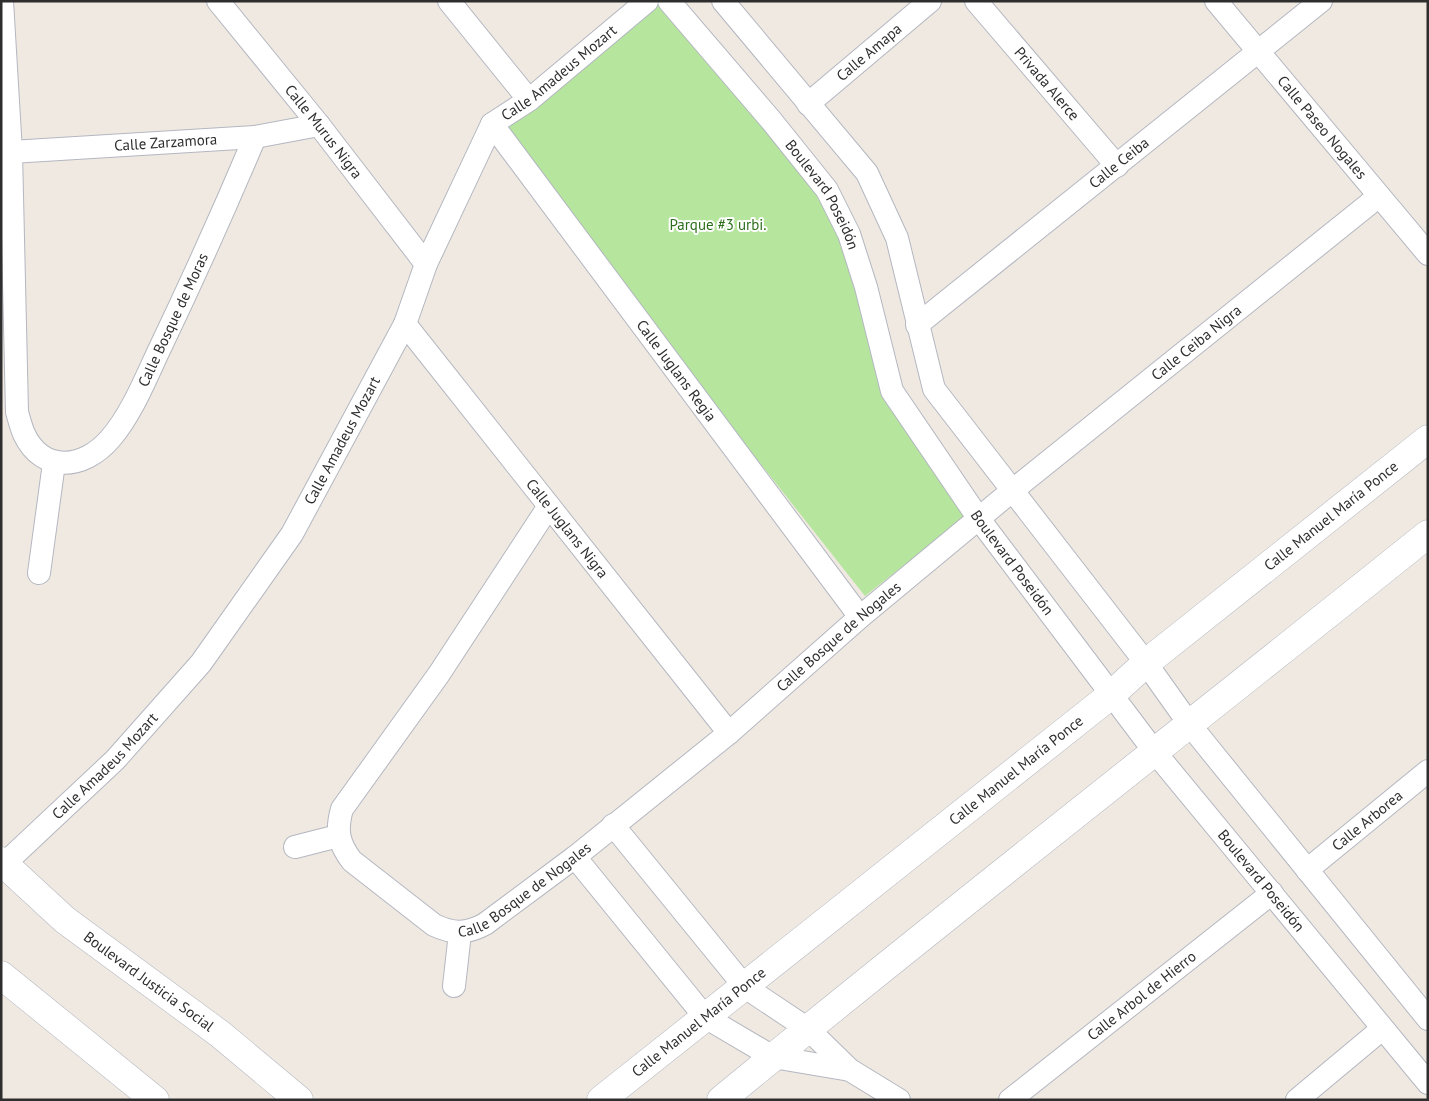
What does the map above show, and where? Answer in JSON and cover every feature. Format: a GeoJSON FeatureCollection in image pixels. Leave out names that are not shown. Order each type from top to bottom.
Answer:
{"type":"FeatureCollection","features":[{"type":"Feature","properties":{"kind":"street"},"geometry":{"type":"LineString","coordinates":[[2,1],[3,64],[11,152],[17,412],[24,435],[38,452],[54,463],[39,573]]}},
{"type":"Feature","properties":{"kind":"street","name":"Calle Murus Nigra"},"geometry":{"type":"LineString","coordinates":[[218,1],[319,125],[426,264]]}},
{"type":"Feature","properties":{"kind":"street"},"geometry":{"type":"LineString","coordinates":[[449,1],[529,100]]}},
{"type":"Feature","properties":{"kind":"street","name":"Calle Amadeus Mozart"},"geometry":{"type":"LineString","coordinates":[[2,864],[115,760],[201,663],[292,534],[406,324],[426,264],[492,124],[529,100],[647,1]]}},
{"type":"Feature","properties":{"kind":"street","name":"Boulevard Poseidón"},"geometry":{"type":"LineString","coordinates":[[669,1],[770,119],[826,190],[849,234],[866,287],[892,391],[980,519],[1154,751],[1428,1083]]}},
{"type":"Feature","properties":{"kind":"street"},"geometry":{"type":"LineString","coordinates":[[723,1],[867,172],[897,238],[934,390],[1146,663],[1190,725],[1425,1010]]}},
{"type":"Feature","properties":{"kind":"street","name":"Calle Amapa"},"geometry":{"type":"LineString","coordinates":[[808,104],[930,1]]}},
{"type":"Feature","properties":{"kind":"street","name":"Privada Alerce"},"geometry":{"type":"LineString","coordinates":[[976,1],[1118,166]]}},
{"type":"Feature","properties":{"kind":"street","name":"Calle Paseo Nogales"},"geometry":{"type":"LineString","coordinates":[[1216,1],[1428,254]]}},
{"type":"Feature","properties":{"kind":"street","name":"Calle Ceiba"},"geometry":{"type":"LineString","coordinates":[[917,324],[1118,166],[1321,1]]}},
{"type":"Feature","properties":{"kind":"street","name":"Calle Juglans Regia"},"geometry":{"type":"LineString","coordinates":[[492,124],[860,617]]}},
{"type":"Feature","properties":{"kind":"street","name":"Calle Zarzamora"},"geometry":{"type":"LineString","coordinates":[[11,152],[255,137],[319,125]]}},
{"type":"Feature","properties":{"kind":"street","name":"Calle Bosque de Moras"},"geometry":{"type":"LineString","coordinates":[[54,463],[77,463],[94,453],[110,439],[136,398],[208,249],[255,137]]}},
{"type":"Feature","properties":{"kind":"street","name":"Calle Ceiba Nigra"},"geometry":{"type":"LineString","coordinates":[[1013,490],[1379,196]]}},
{"type":"Feature","properties":{"kind":"street","name":"Calle Juglans Nigra"},"geometry":{"type":"LineString","coordinates":[[406,324],[729,733]]}},
{"type":"Feature","properties":{"kind":"street","name":"Calle Manuel María Ponce"},"geometry":{"type":"LineString","coordinates":[[601,1100],[1111,695],[1146,663],[1428,439]]}},
{"type":"Feature","properties":{"kind":"street","name":"Calle Bosque de Nogales"},"geometry":{"type":"LineString","coordinates":[[338,836],[344,850],[352,860],[434,925],[448,932],[472,931],[485,924],[575,857],[729,733],[860,617],[1013,490]]}},
{"type":"Feature","properties":{"kind":"street"},"geometry":{"type":"LineString","coordinates":[[295,847],[338,836],[338,824],[342,809],[439,674],[549,506]]}},
{"type":"Feature","properties":{"kind":"street"},"geometry":{"type":"LineString","coordinates":[[721,1100],[878,971],[1428,534]]}},
{"type":"Feature","properties":{"kind":"street","name":"Calle Arborea"},"geometry":{"type":"LineString","coordinates":[[1308,870],[1428,771]]}},
{"type":"Feature","properties":{"kind":"street"},"geometry":{"type":"LineString","coordinates":[[613,825],[745,987],[808,1029],[850,1070],[899,1100]]}},
{"type":"Feature","properties":{"kind":"street"},"geometry":{"type":"LineString","coordinates":[[575,857],[705,1017],[773,1057],[850,1070]]}},
{"type":"Feature","properties":{"kind":"street","name":"Boulevard Justicia Social"},"geometry":{"type":"LineString","coordinates":[[2,864],[65,920],[220,1034],[299,1100]]}},
{"type":"Feature","properties":{"kind":"street","name":"Calle Arbol de Hierro"},"geometry":{"type":"LineString","coordinates":[[1010,1100],[1272,893]]}},
{"type":"Feature","properties":{"kind":"street"},"geometry":{"type":"LineString","coordinates":[[454,986],[460,933]]}},
{"type":"Feature","properties":{"kind":"street"},"geometry":{"type":"LineString","coordinates":[[1,975],[155,1100]]}},
{"type":"Feature","properties":{"kind":"street"},"geometry":{"type":"LineString","coordinates":[[1296,1100],[1382,1029]]}},
{"type":"Feature","properties":{"kind":"green space","name":"Parque #3 urbi."},"geometry":{"type":"Polygon","coordinates":[[[657,1],[683,1],[824,174],[892,375],[965,517],[865,596],[492,124],[657,1]]]}}]}
